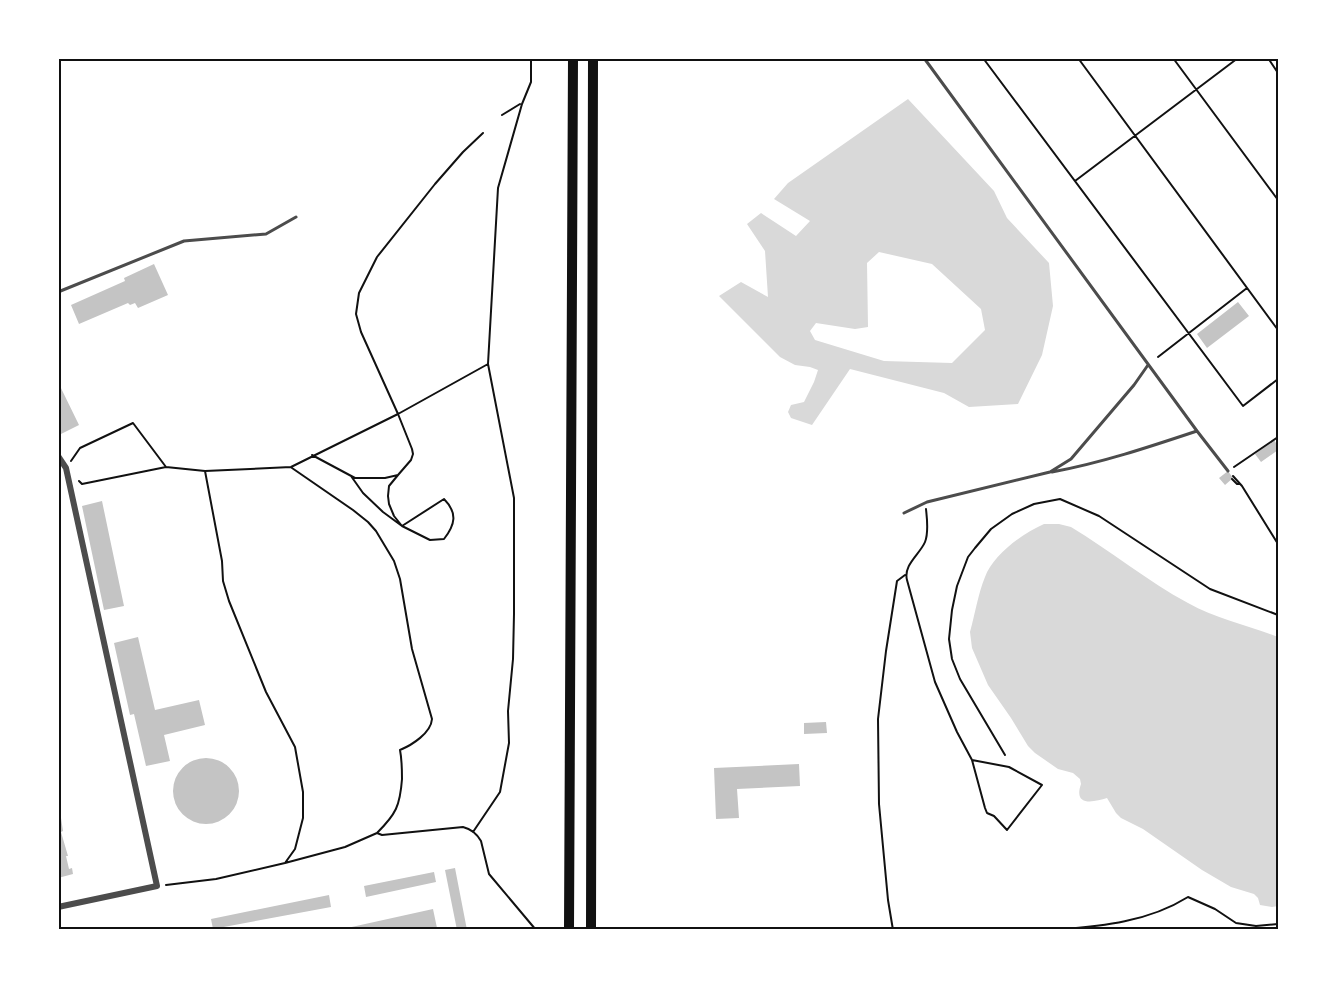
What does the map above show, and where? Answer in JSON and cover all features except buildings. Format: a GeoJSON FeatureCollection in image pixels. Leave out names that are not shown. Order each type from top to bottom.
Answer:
{"type":"FeatureCollection","features":[{"type":"Feature","properties":{"kind":"highway"},"geometry":{"type":"LineString","coordinates":[[569,930],[573,58]]}},
{"type":"Feature","properties":{"kind":"highway"},"geometry":{"type":"LineString","coordinates":[[591,930],[593,58]]}},
{"type":"Feature","properties":{"kind":"street"},"geometry":{"type":"LineString","coordinates":[[58,456],[66,468],[157,886],[58,907]]}},
{"type":"Feature","properties":{"kind":"lane"},"geometry":{"type":"LineString","coordinates":[[924,58],[1228,471]]}},
{"type":"Feature","properties":{"kind":"lane"},"geometry":{"type":"LineString","coordinates":[[58,292],[184,241],[266,234],[296,217]]}},
{"type":"Feature","properties":{"kind":"lane"},"geometry":{"type":"LineString","coordinates":[[1050,472],[1071,459],[1134,385],[1148,365]]}},
{"type":"Feature","properties":{"kind":"lane"},"geometry":{"type":"LineString","coordinates":[[904,513],[925,503],[1078,467],[1197,430]]}},
{"type":"Feature","properties":{"kind":"lane"},"geometry":{"type":"LineString","coordinates":[[58,470],[66,468]]}},
{"type":"Feature","properties":{"kind":"path"},"geometry":{"type":"LineString","coordinates":[[473,832],[500,792],[509,743],[508,711],[513,659],[514,498],[488,364],[498,188],[522,104],[531,82],[531,58]]}},
{"type":"Feature","properties":{"kind":"path"},"geometry":{"type":"LineString","coordinates":[[983,58],[1243,405],[1278,379]]}},
{"type":"Feature","properties":{"kind":"path"},"geometry":{"type":"LineString","coordinates":[[1078,58],[1278,330]]}},
{"type":"Feature","properties":{"kind":"path"},"geometry":{"type":"LineString","coordinates":[[1173,58],[1278,200]]}},
{"type":"Feature","properties":{"kind":"path"},"geometry":{"type":"LineString","coordinates":[[1074,181],[1238,58]]}},
{"type":"Feature","properties":{"kind":"path"},"geometry":{"type":"LineString","coordinates":[[1268,58],[1278,73]]}},
{"type":"Feature","properties":{"kind":"path"},"geometry":{"type":"LineString","coordinates":[[502,115],[522,104]]}},
{"type":"Feature","properties":{"kind":"path"},"geometry":{"type":"LineString","coordinates":[[402,526],[394,516],[389,504],[389,486],[411,460],[413,454],[357,321],[359,293],[364,280],[384,248],[435,184],[483,133]]}},
{"type":"Feature","properties":{"kind":"path"},"geometry":{"type":"LineString","coordinates":[[1158,357],[1247,288]]}},
{"type":"Feature","properties":{"kind":"path"},"geometry":{"type":"LineString","coordinates":[[166,467],[133,423],[80,448],[66,468],[82,484],[166,467],[204,471],[291,467],[398,414],[488,364]]}},
{"type":"Feature","properties":{"kind":"path"},"geometry":{"type":"LineString","coordinates":[[1278,436],[1228,471],[1240,484],[1278,543]]}},
{"type":"Feature","properties":{"kind":"path"},"geometry":{"type":"LineString","coordinates":[[312,455],[355,478],[385,478],[398,475]]}},
{"type":"Feature","properties":{"kind":"path"},"geometry":{"type":"LineString","coordinates":[[157,886],[216,879],[285,863],[345,847],[377,833],[395,813],[399,802],[402,760],[400,750],[420,737],[432,724],[412,649],[400,579],[394,561],[368,522],[291,467]]}},
{"type":"Feature","properties":{"kind":"path"},"geometry":{"type":"LineString","coordinates":[[204,471],[222,561],[223,581],[229,601],[266,692],[296,747],[303,792],[303,818],[295,849],[285,863]]}},
{"type":"Feature","properties":{"kind":"path"},"geometry":{"type":"LineString","coordinates":[[350,475],[363,493],[383,512],[402,526],[430,540],[444,539],[452,529],[453,514],[444,499],[402,526]]}},
{"type":"Feature","properties":{"kind":"path"},"geometry":{"type":"LineString","coordinates":[[1232,479],[1236,484],[1240,484]]}},
{"type":"Feature","properties":{"kind":"path"},"geometry":{"type":"LineString","coordinates":[[1005,755],[960,680],[952,659],[949,625],[955,594],[968,557],[991,529],[1012,514],[1034,504],[1060,499],[1099,516],[1210,589],[1278,615]]}},
{"type":"Feature","properties":{"kind":"path"},"geometry":{"type":"LineString","coordinates":[[893,930],[879,804],[878,719],[897,581],[906,574],[925,544],[927,535],[925,503]]}},
{"type":"Feature","properties":{"kind":"path"},"geometry":{"type":"LineString","coordinates":[[906,574],[935,682],[972,760],[987,813],[994,816],[1006,830],[1042,785],[1009,767],[972,760]]}},
{"type":"Feature","properties":{"kind":"path"},"geometry":{"type":"LineString","coordinates":[[377,833],[382,835],[463,827],[473,832],[481,841],[491,877],[536,930]]}},
{"type":"Feature","properties":{"kind":"path"},"geometry":{"type":"LineString","coordinates":[[1057,930],[1116,924],[1138,919],[1175,905],[1188,897],[1215,909],[1236,922],[1256,926],[1278,924]]}},
{"type":"Feature","properties":{"kind":"shaded area"},"geometry":{"type":"Polygon","coordinates":[[[908,99],[994,191],[1007,218],[1049,263],[1053,306],[1042,355],[1018,404],[969,407],[944,393],[850,369],[812,425],[791,418],[788,412],[791,405],[804,402],[818,370],[795,365],[780,357],[719,296],[741,282],[768,297],[765,251],[747,224],[761,213],[796,236],[810,221],[774,199],[788,183],[908,99]],[[879,252],[867,263],[868,327],[855,329],[816,323],[810,331],[815,340],[884,361],[952,363],[985,330],[981,309],[932,264],[879,252]]]}},
{"type":"Feature","properties":{"kind":"shaded area"},"geometry":{"type":"Polygon","coordinates":[[[1044,524],[1071,527],[1158,585],[1199,609],[1278,637],[1278,906],[1260,905],[1254,894],[1231,887],[1202,870],[1143,829],[1121,818],[1107,798],[1096,801],[1082,800],[1079,791],[1080,779],[1073,773],[1058,769],[1028,746],[988,685],[972,648],[970,632],[978,597],[989,569],[1002,553],[1018,539],[1044,524]]]}}]}
